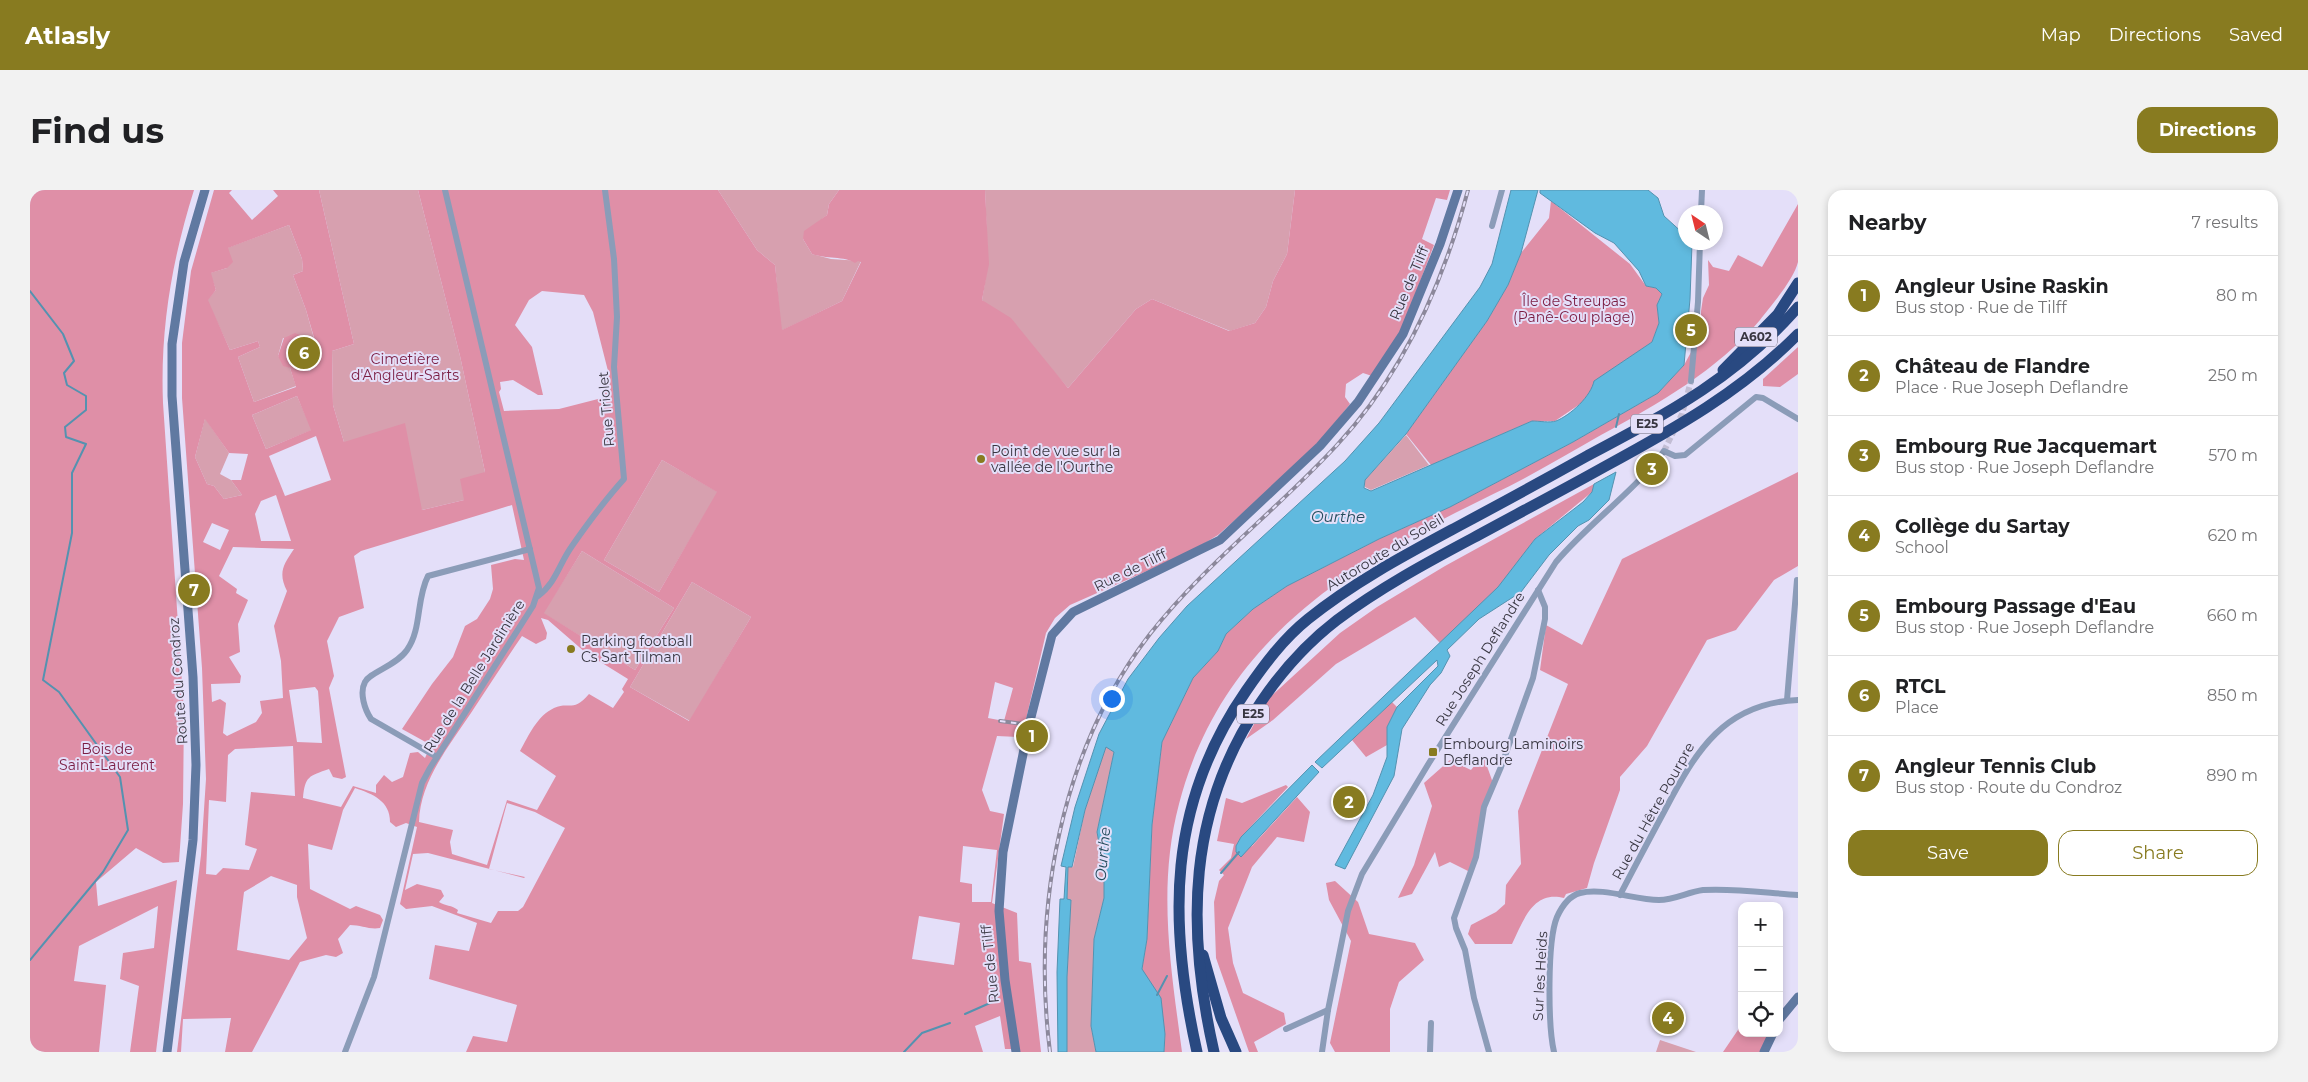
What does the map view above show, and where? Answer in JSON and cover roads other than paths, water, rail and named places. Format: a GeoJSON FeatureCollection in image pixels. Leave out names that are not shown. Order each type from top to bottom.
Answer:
{"type":"FeatureCollection","features":[{"type":"Feature","properties":{"kind":"highway","name":"A602"},"geometry":{"type":"LineString","coordinates":[[1709,387],[1727,365],[1778,314],[1798,283]]}},
{"type":"Feature","properties":{"kind":"highway","name":"Autoroute du Soleil"},"geometry":{"type":"LineString","coordinates":[[1197,1052],[1180,958],[1177,901],[1186,828],[1198,784],[1208,758],[1232,712],[1254,679],[1288,637],[1327,604],[1397,559],[1648,424],[1709,387],[1756,350],[1798,307]]}},
{"type":"Feature","properties":{"kind":"highway","name":"E25"},"geometry":{"type":"LineString","coordinates":[[1214,1052],[1204,1006],[1198,944],[1198,880],[1204,836],[1215,794],[1238,738],[1284,670],[1337,620],[1392,582],[1711,406],[1762,367],[1798,334]]}},
{"type":"Feature","properties":{"kind":"highway"},"geometry":{"type":"LineString","coordinates":[[1198,944],[1205,958],[1221,1018],[1236,1052]]}},
{"type":"Feature","properties":{"kind":"highway"},"geometry":{"type":"LineString","coordinates":[[1189,1052],[1190,1020]]}},
{"type":"Feature","properties":{"kind":"main road","name":"Route du Condroz"},"geometry":{"type":"LineString","coordinates":[[167,1052],[190,864],[196,766],[193,677],[172,396],[172,344],[176,305],[184,262],[205,190]]}},
{"type":"Feature","properties":{"kind":"main road","name":"Rue de Tilff"},"geometry":{"type":"LineString","coordinates":[[1016,1052],[1005,980],[999,911],[1003,852],[1029,725],[1052,636],[1073,612],[1220,540],[1320,446],[1358,402],[1403,334],[1440,244],[1458,190]]}},
{"type":"Feature","properties":{"kind":"main road"},"geometry":{"type":"LineString","coordinates":[[1783,1016],[1796,1002]]}},
{"type":"Feature","properties":{"kind":"main road"},"geometry":{"type":"LineString","coordinates":[[1764,1052],[1771,1037]]}},
{"type":"Feature","properties":{"kind":"street","name":"Rue de la Belle Jardinière"},"geometry":{"type":"LineString","coordinates":[[345,1052],[374,977],[422,783],[538,596],[538,581],[445,190]]}},
{"type":"Feature","properties":{"kind":"street","name":"Rue Triolet"},"geometry":{"type":"LineString","coordinates":[[538,596],[548,589],[558,574],[572,545],[602,504],[624,479],[614,367],[617,317],[614,267],[605,190]]}},
{"type":"Feature","properties":{"kind":"street"},"geometry":{"type":"LineString","coordinates":[[1492,226],[1502,190]]}},
{"type":"Feature","properties":{"kind":"street"},"geometry":{"type":"LineString","coordinates":[[1701,205],[1702,190]]}},
{"type":"Feature","properties":{"kind":"street"},"geometry":{"type":"LineString","coordinates":[[1691,381],[1698,302],[1700,250]]}},
{"type":"Feature","properties":{"kind":"street","name":"Rue Joseph Deflandre"},"geometry":{"type":"LineString","coordinates":[[1322,1052],[1328,1010],[1348,911],[1362,874],[1538,590],[1573,542],[1664,451],[1675,456],[1685,455],[1756,397],[1762,398],[1798,419]]}},
{"type":"Feature","properties":{"kind":"street"},"geometry":{"type":"LineString","coordinates":[[437,757],[372,719],[363,695],[365,683],[370,677],[397,661],[408,649],[414,633],[422,593],[428,576],[530,549]]}},
{"type":"Feature","properties":{"kind":"street"},"geometry":{"type":"LineString","coordinates":[[1787,700],[1797,580]]}},
{"type":"Feature","properties":{"kind":"street"},"geometry":{"type":"LineString","coordinates":[[1489,1052],[1474,998],[1465,950],[1454,918],[1476,857],[1484,807],[1501,768],[1533,678],[1545,619],[1545,607],[1538,590]]}},
{"type":"Feature","properties":{"kind":"street","name":"Rue du Hêtre Pourpre"},"geometry":{"type":"LineString","coordinates":[[1620,894],[1685,773],[1707,741],[1735,717],[1752,708],[1787,700],[1798,700]]}},
{"type":"Feature","properties":{"kind":"street"},"geometry":{"type":"LineString","coordinates":[[1620,894],[1662,900],[1703,890],[1798,895]]}},
{"type":"Feature","properties":{"kind":"street","name":"Sur les Heids"},"geometry":{"type":"LineString","coordinates":[[1554,1052],[1549,1022],[1550,965],[1556,918],[1564,904],[1574,895],[1583,892],[1620,894]]}},
{"type":"Feature","properties":{"kind":"street"},"geometry":{"type":"LineString","coordinates":[[1286,1029],[1328,1010]]}},
{"type":"Feature","properties":{"kind":"street"},"geometry":{"type":"LineString","coordinates":[[1430,1052],[1431,1022]]}},
{"type":"Feature","properties":{"kind":"water","name":"Ourthe"},"geometry":{"type":"Polygon","coordinates":[[[1511,190],[1538,190],[1521,253],[1508,285],[1487,321],[1406,434],[1365,480],[1364,488],[1371,491],[1532,421],[1551,422],[1562,418],[1585,399],[1594,381],[1652,342],[1659,323],[1657,305],[1662,294],[1656,288],[1646,286],[1639,271],[1614,243],[1595,233],[1540,193],[1540,190],[1648,190],[1658,198],[1664,216],[1678,229],[1678,250],[1692,250],[1690,299],[1684,365],[1658,393],[1573,442],[1450,507],[1379,539],[1287,586],[1253,609],[1226,634],[1218,651],[1193,678],[1162,742],[1152,825],[1147,939],[1142,969],[1161,998],[1165,1034],[1164,1052],[1096,1052],[1091,1026],[1094,939],[1104,898],[1104,871],[1097,832],[1114,752],[1106,747],[1085,810],[1072,867],[1068,867],[1067,899],[1071,900],[1067,977],[1067,1052],[1058,1052],[1057,972],[1060,899],[1064,899],[1066,867],[1061,866],[1075,807],[1099,734],[1128,679],[1159,638],[1187,606],[1345,461],[1379,423],[1480,287],[1492,264],[1511,190]]]}},
{"type":"Feature","properties":{"kind":"water"},"geometry":{"type":"Polygon","coordinates":[[[1616,472],[1609,500],[1589,520],[1578,526],[1549,555],[1521,592],[1479,619],[1447,650],[1450,656],[1441,673],[1430,685],[1402,729],[1394,776],[1345,869],[1335,865],[1373,795],[1387,757],[1387,727],[1397,707],[1438,666],[1437,660],[1322,768],[1315,762],[1498,587],[1535,539],[1583,502],[1592,492],[1594,484],[1616,472]]]}},
{"type":"Feature","properties":{"kind":"water"},"geometry":{"type":"Polygon","coordinates":[[[1312,765],[1319,772],[1241,857],[1236,852],[1236,846],[1241,837],[1312,765]]]}},
{"type":"Feature","properties":{"kind":"waterway"},"geometry":{"type":"LineString","coordinates":[[30,291],[63,334],[74,361],[64,373],[67,385],[86,396],[86,410],[65,427],[66,437],[86,444],[72,473],[72,533],[43,680],[59,692],[120,777],[128,830],[103,872],[30,960]]}},
{"type":"Feature","properties":{"kind":"waterway"},"geometry":{"type":"LineString","coordinates":[[1616,427],[1619,414]]}},
{"type":"Feature","properties":{"kind":"waterway"},"geometry":{"type":"LineString","coordinates":[[1221,873],[1239,852]]}},
{"type":"Feature","properties":{"kind":"waterway"},"geometry":{"type":"LineString","coordinates":[[1157,995],[1167,976]]}},
{"type":"Feature","properties":{"kind":"waterway"},"geometry":{"type":"LineString","coordinates":[[965,1014],[999,999]]}},
{"type":"Feature","properties":{"kind":"waterway"},"geometry":{"type":"LineString","coordinates":[[904,1052],[922,1033],[950,1023]]}},
{"type":"Feature","properties":{"kind":"tunnel"},"geometry":{"type":"LineString","coordinates":[[1664,451],[1682,414],[1691,381]]}},
{"type":"Feature","properties":{"kind":"railway"},"geometry":{"type":"LineString","coordinates":[[1050,1052],[1045,998],[1045,943],[1050,887],[1060,833],[1074,780],[1094,728],[1119,679],[1150,634],[1171,608],[1314,469],[1361,418],[1382,388],[1401,358],[1433,293],[1458,225],[1468,190]]}},
{"type":"Feature","properties":{"kind":"railway"},"geometry":{"type":"LineString","coordinates":[[1000,721],[1023,724]]}},
{"type":"Feature","properties":{"kind":"place","name":"Embourg Passage d'Eau"},"geometry":{"type":"Point","coordinates":[1691,330]}},
{"type":"Feature","properties":{"kind":"place","name":"RTCL"},"geometry":{"type":"Point","coordinates":[304,353]}},
{"type":"Feature","properties":{"kind":"place","name":"Point de vue sur la vallée de l'Ourthe"},"geometry":{"type":"Point","coordinates":[981,459]}},
{"type":"Feature","properties":{"kind":"place","name":"Embourg Rue Jacquemart"},"geometry":{"type":"Point","coordinates":[1652,469]}},
{"type":"Feature","properties":{"kind":"place","name":"Angleur Tennis Club"},"geometry":{"type":"Point","coordinates":[194,590]}},
{"type":"Feature","properties":{"kind":"place","name":"Parking football Cs Sart Tilman"},"geometry":{"type":"Point","coordinates":[571,649]}},
{"type":"Feature","properties":{"kind":"place","name":"Angleur Usine Raskin"},"geometry":{"type":"Point","coordinates":[1032,736]}},
{"type":"Feature","properties":{"kind":"place","name":"Embourg Laminoirs Deflandre"},"geometry":{"type":"Point","coordinates":[1433,752]}},
{"type":"Feature","properties":{"kind":"place","name":"Château de Flandre"},"geometry":{"type":"Point","coordinates":[1349,802]}},
{"type":"Feature","properties":{"kind":"place","name":"Collège du Sartay"},"geometry":{"type":"Point","coordinates":[1668,1018]}},
{"type":"Feature","properties":{"kind":"park label","name":"Île de Streupas (Panê-Cou plage)"},"geometry":{"type":"Point","coordinates":[1574,310]}},
{"type":"Feature","properties":{"kind":"park label","name":"Cimetière d'Angleur-Sarts"},"geometry":{"type":"Point","coordinates":[405,367]}},
{"type":"Feature","properties":{"kind":"park label","name":"Bois de Saint-Laurent"},"geometry":{"type":"Point","coordinates":[107,758]}}]}
